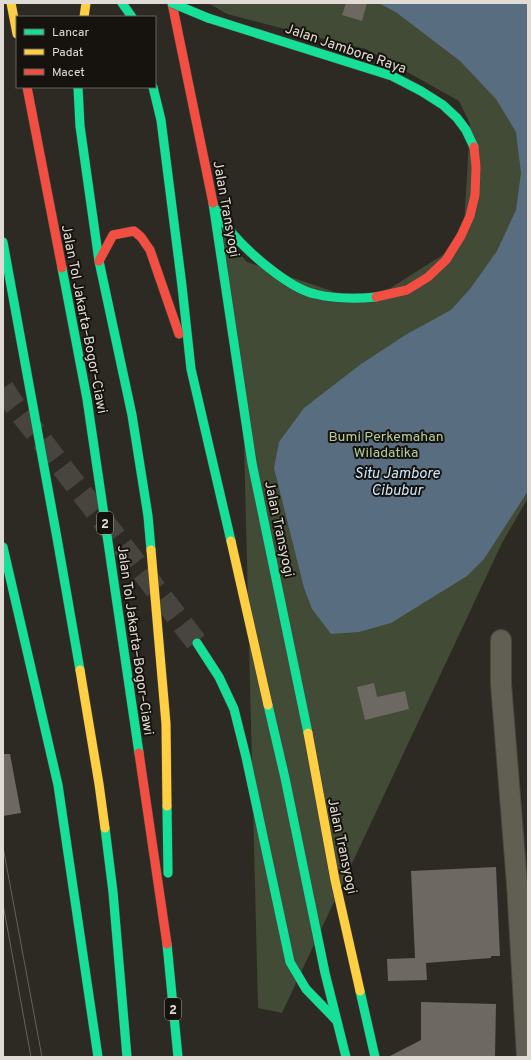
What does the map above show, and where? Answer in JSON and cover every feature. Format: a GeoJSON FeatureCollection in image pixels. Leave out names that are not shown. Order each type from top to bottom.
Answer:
{"type":"FeatureCollection","features":[{"type":"Feature","properties":{"kind":"highway"},"geometry":{"type":"LineString","coordinates":[[11,3],[16,29]]}},
{"type":"Feature","properties":{"kind":"highway"},"geometry":{"type":"LineString","coordinates":[[84,16],[86,3]]}},
{"type":"Feature","properties":{"kind":"highway"},"geometry":{"type":"LineString","coordinates":[[122,3],[131,16]]}},
{"type":"Feature","properties":{"kind":"highway","name":"Jalan Jambore Raya"},"geometry":{"type":"LineString","coordinates":[[172,3],[208,18],[392,76],[421,91],[443,105],[457,118],[466,130],[474,147],[476,167],[475,195],[470,216],[461,236],[446,260],[428,277],[407,290],[366,298],[337,298],[314,294],[293,285],[251,253],[229,230],[214,206]]}},
{"type":"Feature","properties":{"kind":"highway","name":"Jalan Transyogi"},"geometry":{"type":"LineString","coordinates":[[172,3],[214,206],[252,463],[311,750],[310,772],[375,1057]]}},
{"type":"Feature","properties":{"kind":"highway","name":"Jalan Tol Jakarta–Bogor–Ciawi"},"geometry":{"type":"LineString","coordinates":[[27,88],[87,399],[169,961],[178,1057]]}},
{"type":"Feature","properties":{"kind":"highway"},"geometry":{"type":"LineString","coordinates":[[78,88],[80,126],[99,261],[132,415],[148,516],[166,724],[169,961]]}},
{"type":"Feature","properties":{"kind":"highway"},"geometry":{"type":"LineString","coordinates":[[153,88],[161,120],[191,369]]}},
{"type":"Feature","properties":{"kind":"highway"},"geometry":{"type":"LineString","coordinates":[[99,261],[113,235],[134,231],[142,237],[150,250],[191,369],[289,777],[336,1020],[346,1057]]}},
{"type":"Feature","properties":{"kind":"highway"},"geometry":{"type":"LineString","coordinates":[[3,242],[57,538],[99,784],[113,892],[127,1057]]}},
{"type":"Feature","properties":{"kind":"highway"},"geometry":{"type":"LineString","coordinates":[[3,548],[58,785],[98,1057]]}},
{"type":"Feature","properties":{"kind":"highway"},"geometry":{"type":"LineString","coordinates":[[197,643],[219,677],[234,709],[246,757],[290,962],[306,989],[336,1020]]}},
{"type":"Feature","properties":{"kind":"street"},"geometry":{"type":"LineString","coordinates":[[501,640],[501,684],[522,884],[527,1057]]}},
{"type":"Feature","properties":{"kind":"green space","name":"Bumi Perkemahan Wiladatika"},"geometry":{"type":"Polygon","coordinates":[[[208,3],[528,3],[528,498],[502,543],[282,1013],[258,1008],[243,402],[217,229],[247,262],[367,303],[463,242],[470,124],[459,101],[366,49],[227,14],[208,3]]]}},
{"type":"Feature","properties":{"kind":"water","name":"Situ Jambore Cibubur"},"geometry":{"type":"Polygon","coordinates":[[[379,3],[528,3],[528,491],[484,559],[467,576],[391,623],[359,632],[331,634],[312,609],[304,588],[274,468],[279,442],[304,408],[361,364],[407,334],[451,310],[470,289],[497,251],[516,210],[521,173],[516,132],[496,99],[460,61],[397,13],[379,3]]]}},
{"type":"Feature","properties":{"kind":"building"},"geometry":{"type":"Polygon","coordinates":[[[346,3],[367,3],[362,21],[342,15],[346,3]]]}},
{"type":"Feature","properties":{"kind":"building"},"geometry":{"type":"Polygon","coordinates":[[[374,683],[377,697],[405,691],[409,709],[365,720],[357,687],[374,683]]]}},
{"type":"Feature","properties":{"kind":"building"},"geometry":{"type":"Polygon","coordinates":[[[3,754],[10,754],[21,813],[3,816],[3,754]]]}},
{"type":"Feature","properties":{"kind":"building"},"geometry":{"type":"Polygon","coordinates":[[[496,867],[500,956],[426,963],[427,980],[388,981],[387,959],[415,958],[411,871],[496,867]]]}},
{"type":"Feature","properties":{"kind":"building"},"geometry":{"type":"Polygon","coordinates":[[[421,1002],[496,1004],[495,1057],[388,1057],[421,1040],[421,1002]]]}},
{"type":"Feature","properties":{"kind":"tunnel"},"geometry":{"type":"LineString","coordinates":[[3,388],[12,402],[197,643]]}},
{"type":"Feature","properties":{"kind":"tram line"},"geometry":{"type":"LineString","coordinates":[[3,847],[42,1057]]}},
{"type":"Feature","properties":{"kind":"tram line"},"geometry":{"type":"LineString","coordinates":[[3,904],[31,1057]]}},
{"type":"Feature","properties":{"kind":"traffic: fast"},"geometry":{"type":"LineString","coordinates":[[122,3],[131,16]]}},
{"type":"Feature","properties":{"kind":"traffic: fast"},"geometry":{"type":"LineString","coordinates":[[172,3],[208,18]]}},
{"type":"Feature","properties":{"kind":"traffic: fast"},"geometry":{"type":"LineString","coordinates":[[208,18],[392,76],[421,91],[443,105],[457,118],[466,130],[474,147]]}},
{"type":"Feature","properties":{"kind":"traffic: fast"},"geometry":{"type":"LineString","coordinates":[[78,88],[80,126],[99,261],[132,415],[148,516],[151,550]]}},
{"type":"Feature","properties":{"kind":"traffic: fast"},"geometry":{"type":"LineString","coordinates":[[153,88],[161,120],[191,369],[231,541]]}},
{"type":"Feature","properties":{"kind":"traffic: fast"},"geometry":{"type":"LineString","coordinates":[[213,203],[252,463],[308,733]]}},
{"type":"Feature","properties":{"kind":"traffic: fast"},"geometry":{"type":"LineString","coordinates":[[217,210],[228,229],[247,249],[269,268],[293,285],[315,294],[330,297],[376,297]]}},
{"type":"Feature","properties":{"kind":"traffic: fast"},"geometry":{"type":"LineString","coordinates":[[3,242],[80,670]]}},
{"type":"Feature","properties":{"kind":"traffic: fast"},"geometry":{"type":"LineString","coordinates":[[62,268],[87,399],[139,753]]}},
{"type":"Feature","properties":{"kind":"traffic: fast"},"geometry":{"type":"LineString","coordinates":[[3,547],[58,785],[98,1057]]}},
{"type":"Feature","properties":{"kind":"traffic: fast"},"geometry":{"type":"LineString","coordinates":[[197,643],[219,677],[234,709],[246,757],[290,962],[306,989],[336,1020]]}},
{"type":"Feature","properties":{"kind":"traffic: fast"},"geometry":{"type":"LineString","coordinates":[[268,705],[285,778],[325,973],[346,1057]]}},
{"type":"Feature","properties":{"kind":"traffic: fast"},"geometry":{"type":"LineString","coordinates":[[167,806],[168,873]]}},
{"type":"Feature","properties":{"kind":"traffic: fast"},"geometry":{"type":"LineString","coordinates":[[105,828],[113,892],[127,1057]]}},
{"type":"Feature","properties":{"kind":"traffic: fast"},"geometry":{"type":"LineString","coordinates":[[167,944],[178,1057]]}},
{"type":"Feature","properties":{"kind":"traffic: fast"},"geometry":{"type":"LineString","coordinates":[[360,991],[375,1057]]}},
{"type":"Feature","properties":{"kind":"traffic: slow"},"geometry":{"type":"LineString","coordinates":[[11,3],[16,29]]}},
{"type":"Feature","properties":{"kind":"traffic: slow"},"geometry":{"type":"LineString","coordinates":[[84,16],[86,3]]}},
{"type":"Feature","properties":{"kind":"traffic: slow"},"geometry":{"type":"LineString","coordinates":[[231,541],[268,705]]}},
{"type":"Feature","properties":{"kind":"traffic: slow"},"geometry":{"type":"LineString","coordinates":[[151,550],[166,724],[167,806]]}},
{"type":"Feature","properties":{"kind":"traffic: slow"},"geometry":{"type":"LineString","coordinates":[[80,670],[105,828]]}},
{"type":"Feature","properties":{"kind":"traffic: slow"},"geometry":{"type":"LineString","coordinates":[[308,733],[335,880],[360,991]]}},
{"type":"Feature","properties":{"kind":"traffic: jam"},"geometry":{"type":"LineString","coordinates":[[172,3],[213,203]]}},
{"type":"Feature","properties":{"kind":"traffic: jam"},"geometry":{"type":"LineString","coordinates":[[27,88],[62,268]]}},
{"type":"Feature","properties":{"kind":"traffic: jam"},"geometry":{"type":"LineString","coordinates":[[376,297],[407,290],[428,277],[446,260],[461,236],[470,216],[475,195],[476,167],[474,147]]}},
{"type":"Feature","properties":{"kind":"traffic: jam"},"geometry":{"type":"LineString","coordinates":[[99,261],[113,235],[134,231],[141,237],[150,250],[179,334]]}},
{"type":"Feature","properties":{"kind":"traffic: jam"},"geometry":{"type":"LineString","coordinates":[[139,753],[167,944]]}}]}
